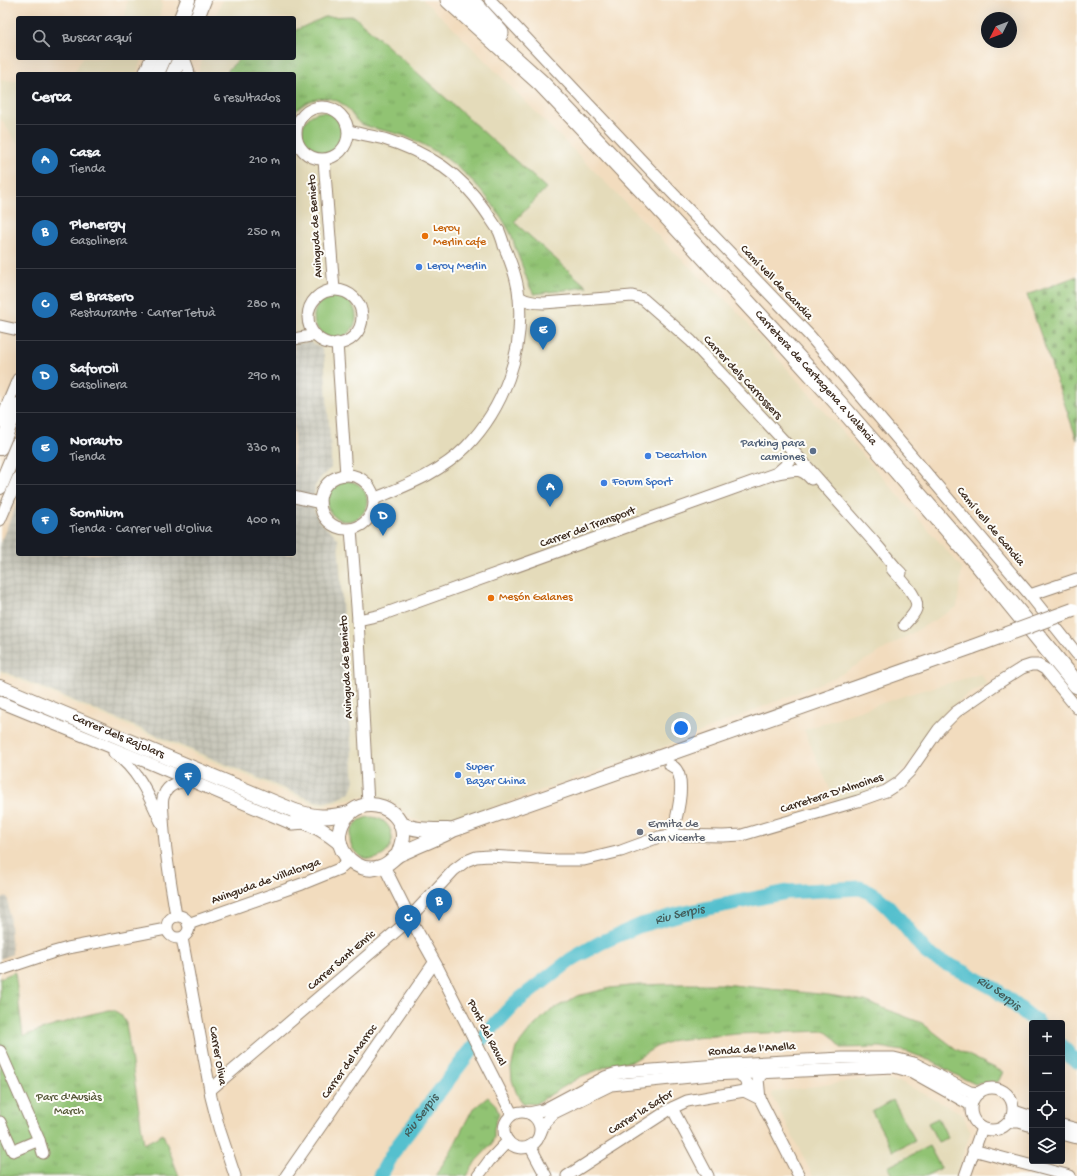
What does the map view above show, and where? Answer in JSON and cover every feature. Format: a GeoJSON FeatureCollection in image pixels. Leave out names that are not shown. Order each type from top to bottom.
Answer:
{"type":"FeatureCollection","features":[{"type":"Feature","properties":{"kind":"highway"},"geometry":{"type":"LineString","coordinates":[[449,0],[541,83]]}},
{"type":"Feature","properties":{"kind":"highway"},"geometry":{"type":"LineString","coordinates":[[459,0],[522,66]]}},
{"type":"Feature","properties":{"kind":"highway"},"geometry":{"type":"LineString","coordinates":[[470,0],[524,59],[541,83]]}},
{"type":"Feature","properties":{"kind":"highway","name":"Carretera de Cartagena a València"},"geometry":{"type":"LineString","coordinates":[[541,83],[653,201],[835,400],[975,561],[1077,685]]}},
{"type":"Feature","properties":{"kind":"main road"},"geometry":{"type":"LineString","coordinates":[[182,16],[188,0]]}},
{"type":"Feature","properties":{"kind":"main road"},"geometry":{"type":"LineString","coordinates":[[198,16],[204,0]]}},
{"type":"Feature","properties":{"kind":"main road"},"geometry":{"type":"LineString","coordinates":[[159,72],[163,60]]}},
{"type":"Feature","properties":{"kind":"main road"},"geometry":{"type":"LineString","coordinates":[[174,72],[179,60]]}},
{"type":"Feature","properties":{"kind":"main road"},"geometry":{"type":"LineString","coordinates":[[0,448],[16,410]]}},
{"type":"Feature","properties":{"kind":"main road"},"geometry":{"type":"LineString","coordinates":[[0,487],[16,449]]}},
{"type":"Feature","properties":{"kind":"main road"},"geometry":{"type":"LineString","coordinates":[[398,855],[402,845],[403,836],[400,823],[390,811],[382,806],[368,804],[349,813],[340,827],[339,836],[343,852],[349,860],[364,868],[384,866],[398,855],[453,830],[972,647],[1075,609]]}},
{"type":"Feature","properties":{"kind":"main road","name":"Carrer dels Rajolars"},"geometry":{"type":"LineString","coordinates":[[0,688],[295,811],[310,816],[325,817],[349,813]]}},
{"type":"Feature","properties":{"kind":"main road","name":"Carrer dels Rajolars"},"geometry":{"type":"LineString","coordinates":[[0,694],[308,823],[331,835],[340,843]]}},
{"type":"Feature","properties":{"kind":"main road"},"geometry":{"type":"LineString","coordinates":[[400,823],[424,830],[453,830]]}},
{"type":"Feature","properties":{"kind":"street","name":"Camí vell de Gandia"},"geometry":{"type":"LineString","coordinates":[[490,0],[810,336],[1030,595],[1073,641],[1077,654]]}},
{"type":"Feature","properties":{"kind":"street"},"geometry":{"type":"LineString","coordinates":[[145,72],[150,60]]}},
{"type":"Feature","properties":{"kind":"street"},"geometry":{"type":"LineString","coordinates":[[185,60],[189,72]]}},
{"type":"Feature","properties":{"kind":"street"},"geometry":{"type":"LineString","coordinates":[[296,130],[298,121],[302,115],[308,110],[323,106],[331,108],[339,113],[347,124],[349,131],[345,147],[340,153],[324,160],[309,156],[302,151],[296,137]]}},
{"type":"Feature","properties":{"kind":"street"},"geometry":{"type":"LineString","coordinates":[[349,131],[385,139],[405,146],[441,166],[463,184],[480,203],[500,233],[512,267],[519,297],[519,332],[510,375],[500,399],[484,426],[466,448],[452,460],[413,483],[374,499]]}},
{"type":"Feature","properties":{"kind":"street","name":"Avinguda de Benieto"},"geometry":{"type":"LineString","coordinates":[[324,160],[334,290]]}},
{"type":"Feature","properties":{"kind":"street"},"geometry":{"type":"LineString","coordinates":[[334,290],[349,294],[355,299],[362,313],[362,321],[355,335],[344,342],[329,343],[316,335],[312,330],[308,319],[312,302],[326,291],[334,290]]}},
{"type":"Feature","properties":{"kind":"street","name":"Carrer dels Carrossers"},"geometry":{"type":"LineString","coordinates":[[519,297],[534,303],[632,296],[643,299],[691,341],[794,452],[901,573]]}},
{"type":"Feature","properties":{"kind":"street"},"geometry":{"type":"LineString","coordinates":[[0,326],[16,330]]}},
{"type":"Feature","properties":{"kind":"street"},"geometry":{"type":"LineString","coordinates":[[296,339],[316,335]]}},
{"type":"Feature","properties":{"kind":"street"},"geometry":{"type":"LineString","coordinates":[[337,343],[346,475]]}},
{"type":"Feature","properties":{"kind":"street"},"geometry":{"type":"LineString","coordinates":[[0,422],[16,384]]}},
{"type":"Feature","properties":{"kind":"street","name":"Carrer del Transport"},"geometry":{"type":"LineString","coordinates":[[358,620],[381,615],[777,473],[785,466],[794,452]]}},
{"type":"Feature","properties":{"kind":"street"},"geometry":{"type":"LineString","coordinates":[[777,473],[796,470],[803,472],[898,576],[917,602],[917,608],[904,625]]}},
{"type":"Feature","properties":{"kind":"street"},"geometry":{"type":"LineString","coordinates":[[337,476],[354,476],[361,479],[372,491],[374,499],[374,506],[369,519],[364,524],[351,529],[342,529],[333,526],[326,520],[321,512],[321,494],[324,487],[330,480],[337,476]]}},
{"type":"Feature","properties":{"kind":"street"},"geometry":{"type":"LineString","coordinates":[[0,520],[16,483]]}},
{"type":"Feature","properties":{"kind":"street"},"geometry":{"type":"LineString","coordinates":[[296,497],[320,503]]}},
{"type":"Feature","properties":{"kind":"street","name":"Avinguda de Benieto"},"geometry":{"type":"LineString","coordinates":[[351,529],[358,620],[368,804]]}},
{"type":"Feature","properties":{"kind":"street"},"geometry":{"type":"LineString","coordinates":[[1030,595],[1077,579]]}},
{"type":"Feature","properties":{"kind":"street","name":"Carretera D'Almoines"},"geometry":{"type":"LineString","coordinates":[[489,856],[584,860],[615,853],[659,837],[672,835],[731,836],[750,834],[858,801],[886,791],[897,784],[909,772],[939,729],[956,712],[1002,680],[1022,668],[1031,665],[1038,665],[1045,669],[1077,708]]}},
{"type":"Feature","properties":{"kind":"street"},"geometry":{"type":"LineString","coordinates":[[0,702],[292,824],[308,823]]}},
{"type":"Feature","properties":{"kind":"street"},"geometry":{"type":"LineString","coordinates":[[98,742],[119,756],[130,766],[148,793],[163,826]]}},
{"type":"Feature","properties":{"kind":"street"},"geometry":{"type":"LineString","coordinates":[[670,765],[677,771],[680,788],[679,806],[672,835]]}},
{"type":"Feature","properties":{"kind":"street"},"geometry":{"type":"LineString","coordinates":[[176,916],[163,826],[162,803],[168,788],[174,783],[190,781]]}},
{"type":"Feature","properties":{"kind":"street","name":"Carrer Sant Enric"},"geometry":{"type":"LineString","coordinates":[[210,1090],[401,928],[428,897],[460,865],[471,859],[489,856]]}},
{"type":"Feature","properties":{"kind":"street","name":"Avinguda de Villalonga"},"geometry":{"type":"LineString","coordinates":[[188,924],[328,874],[339,869],[349,860]]}},
{"type":"Feature","properties":{"kind":"street","name":"Pont del Raval"},"geometry":{"type":"LineString","coordinates":[[384,866],[512,1114]]}},
{"type":"Feature","properties":{"kind":"street"},"geometry":{"type":"LineString","coordinates":[[176,916],[184,918],[188,924],[189,931],[182,938],[177,939],[170,936],[166,929],[169,920],[176,916]]}},
{"type":"Feature","properties":{"kind":"street"},"geometry":{"type":"LineString","coordinates":[[0,970],[68,948],[166,929]]}},
{"type":"Feature","properties":{"kind":"street","name":"Carrer Oliva"},"geometry":{"type":"LineString","coordinates":[[182,938],[211,1097],[219,1128],[236,1176]]}},
{"type":"Feature","properties":{"kind":"street","name":"Carrer del Marroc"},"geometry":{"type":"LineString","coordinates":[[286,1176],[434,963]]}},
{"type":"Feature","properties":{"kind":"street"},"geometry":{"type":"LineString","coordinates":[[0,1052],[39,1140],[43,1153]]}},
{"type":"Feature","properties":{"kind":"street","name":"Ronda de l'Anella"},"geometry":{"type":"LineString","coordinates":[[529,1113],[543,1110],[605,1077],[626,1072],[731,1064],[834,1059],[901,1059],[914,1063],[970,1092],[979,1093]]}},
{"type":"Feature","properties":{"kind":"street","name":"Ronda de l'Anella"},"geometry":{"type":"LineString","coordinates":[[540,1134],[544,1122],[554,1113],[611,1085],[711,1075],[894,1067],[912,1072],[971,1106]]}},
{"type":"Feature","properties":{"kind":"street"},"geometry":{"type":"LineString","coordinates":[[760,1099],[758,1078],[764,1072]]}},
{"type":"Feature","properties":{"kind":"street"},"geometry":{"type":"LineString","coordinates":[[740,1074],[760,1099],[798,1176]]}},
{"type":"Feature","properties":{"kind":"street"},"geometry":{"type":"LineString","coordinates":[[990,1088],[996,1088],[1008,1094],[1014,1107],[1010,1122],[998,1130],[991,1131],[982,1128],[975,1121],[971,1112],[972,1101],[979,1093],[990,1088]]}},
{"type":"Feature","properties":{"kind":"street","name":"Carrer la Safor"},"geometry":{"type":"LineString","coordinates":[[567,1176],[672,1108],[687,1100],[744,1091],[760,1099]]}},
{"type":"Feature","properties":{"kind":"street"},"geometry":{"type":"LineString","coordinates":[[672,1108],[708,1176]]}},
{"type":"Feature","properties":{"kind":"street"},"geometry":{"type":"LineString","coordinates":[[523,1111],[529,1113],[537,1119],[540,1134],[530,1146],[521,1148],[516,1147],[505,1137],[505,1122],[512,1114],[523,1111]]}},
{"type":"Feature","properties":{"kind":"street"},"geometry":{"type":"LineString","coordinates":[[1014,1111],[1029,1116]]}},
{"type":"Feature","properties":{"kind":"street"},"geometry":{"type":"LineString","coordinates":[[0,1122],[13,1151],[39,1140]]}},
{"type":"Feature","properties":{"kind":"street"},"geometry":{"type":"LineString","coordinates":[[1010,1122],[1019,1122],[1029,1125]]}},
{"type":"Feature","properties":{"kind":"street"},"geometry":{"type":"LineString","coordinates":[[1065,1126],[1077,1129]]}},
{"type":"Feature","properties":{"kind":"street"},"geometry":{"type":"LineString","coordinates":[[965,1176],[982,1128]]}},
{"type":"Feature","properties":{"kind":"street"},"geometry":{"type":"LineString","coordinates":[[1065,1135],[1077,1138]]}},
{"type":"Feature","properties":{"kind":"street"},"geometry":{"type":"LineString","coordinates":[[478,1176],[489,1161],[508,1141]]}},
{"type":"Feature","properties":{"kind":"street"},"geometry":{"type":"LineString","coordinates":[[530,1146],[546,1176]]}},
{"type":"Feature","properties":{"kind":"street"},"geometry":{"type":"LineString","coordinates":[[973,1150],[1070,1176]]}},
{"type":"Feature","properties":{"kind":"shaded area"},"geometry":{"type":"Polygon","coordinates":[[[127,0],[161,0],[162,6],[160,16],[125,16],[127,0]]]}},
{"type":"Feature","properties":{"kind":"shaded area"},"geometry":{"type":"Polygon","coordinates":[[[222,0],[423,0],[447,22],[675,253],[734,308],[962,568],[957,607],[838,676],[659,749],[457,820],[436,824],[412,819],[393,802],[362,797],[319,806],[0,672],[0,544],[16,553],[16,556],[296,556],[296,72],[199,72],[202,60],[296,60],[296,16],[216,16],[222,0]]]}},
{"type":"Feature","properties":{"kind":"shaded area"},"geometry":{"type":"Polygon","coordinates":[[[82,60],[141,60],[137,72],[74,72],[82,60]]]}},
{"type":"Feature","properties":{"kind":"shaded area"},"geometry":{"type":"Polygon","coordinates":[[[1,80],[16,81],[16,141],[0,118],[1,80]]]}},
{"type":"Feature","properties":{"kind":"shaded area"},"geometry":{"type":"Polygon","coordinates":[[[310,342],[321,348],[324,355],[331,468],[322,476],[315,486],[313,501],[314,510],[320,522],[338,539],[354,784],[351,791],[344,796],[335,800],[324,802],[314,801],[0,670],[0,543],[16,507],[16,556],[296,556],[296,344],[310,342]]]}},
{"type":"Feature","properties":{"kind":"shaded area"},"geometry":{"type":"Polygon","coordinates":[[[981,674],[987,684],[967,695],[950,708],[933,725],[906,767],[892,781],[882,788],[836,803],[804,730],[909,694],[981,674]]]}},
{"type":"Feature","properties":{"kind":"shaded area"},"geometry":{"type":"Polygon","coordinates":[[[8,897],[12,954],[0,959],[0,898],[8,897]]]}},
{"type":"Feature","properties":{"kind":"shaded area"},"geometry":{"type":"Polygon","coordinates":[[[858,1080],[887,1080],[903,1083],[963,1114],[971,1131],[956,1176],[813,1176],[772,1096],[773,1093],[858,1080]]]}},
{"type":"Feature","properties":{"kind":"green space"},"geometry":{"type":"Polygon","coordinates":[[[354,16],[546,188],[514,222],[587,287],[534,294],[530,287],[511,234],[490,201],[453,163],[438,153],[405,136],[361,124],[347,108],[334,100],[320,98],[313,100],[306,103],[296,111],[296,72],[226,72],[238,60],[296,60],[296,30],[325,17],[354,16]]]}},
{"type":"Feature","properties":{"kind":"green space"},"geometry":{"type":"Polygon","coordinates":[[[319,112],[327,112],[335,115],[341,121],[344,133],[341,145],[335,151],[327,154],[319,154],[311,151],[305,145],[302,137],[302,129],[305,121],[311,115],[319,112]]]}},
{"type":"Feature","properties":{"kind":"green space"},"geometry":{"type":"Polygon","coordinates":[[[1077,276],[1077,440],[1027,295],[1077,276]]]}},
{"type":"Feature","properties":{"kind":"green space"},"geometry":{"type":"Polygon","coordinates":[[[335,296],[350,302],[356,317],[350,332],[335,338],[320,332],[314,317],[320,302],[335,296]]]}},
{"type":"Feature","properties":{"kind":"green space"},"geometry":{"type":"Polygon","coordinates":[[[351,481],[358,484],[364,490],[367,501],[366,509],[358,518],[351,521],[343,521],[336,518],[328,509],[327,497],[330,490],[339,482],[351,481]]]}},
{"type":"Feature","properties":{"kind":"green space"},"geometry":{"type":"Polygon","coordinates":[[[367,817],[375,817],[383,820],[389,826],[392,838],[389,850],[383,856],[375,859],[367,859],[359,856],[353,850],[350,842],[350,834],[353,826],[359,820],[367,817]]]}},
{"type":"Feature","properties":{"kind":"green space","name":"Parc d'Ausiàs March"},"geometry":{"type":"Polygon","coordinates":[[[15,972],[23,1036],[87,1015],[109,1010],[114,1010],[121,1015],[126,1023],[144,1144],[163,1134],[179,1176],[0,1176],[0,978],[15,972]]]}},
{"type":"Feature","properties":{"kind":"green space"},"geometry":{"type":"Polygon","coordinates":[[[674,984],[723,984],[829,995],[865,1001],[922,1023],[956,1049],[1003,1072],[998,1082],[975,1084],[931,1061],[908,1052],[880,1047],[841,1048],[835,1039],[825,1031],[737,1034],[674,1040],[656,1047],[633,1061],[608,1066],[580,1077],[535,1104],[523,1103],[517,1095],[512,1080],[511,1068],[516,1048],[531,1029],[548,1012],[577,996],[610,988],[674,984]]]}},
{"type":"Feature","properties":{"kind":"green space"},"geometry":{"type":"Polygon","coordinates":[[[488,1097],[496,1105],[499,1114],[494,1128],[494,1138],[491,1145],[476,1161],[467,1176],[435,1176],[450,1153],[472,1110],[488,1097]]]}},
{"type":"Feature","properties":{"kind":"green space"},"geometry":{"type":"Polygon","coordinates":[[[893,1100],[915,1140],[893,1151],[872,1112],[893,1100]]]}},
{"type":"Feature","properties":{"kind":"green space"},"geometry":{"type":"Polygon","coordinates":[[[938,1118],[948,1138],[938,1142],[928,1123],[938,1118]]]}},
{"type":"Feature","properties":{"kind":"green space"},"geometry":{"type":"Polygon","coordinates":[[[929,1146],[941,1168],[926,1176],[893,1176],[888,1167],[929,1146]]]}},
{"type":"Feature","properties":{"kind":"waterway","name":"Riu Serpis"},"geometry":{"type":"LineString","coordinates":[[380,1176],[396,1148],[471,1050],[515,1003],[572,959],[600,943],[641,925],[680,914],[787,892],[860,888],[870,892],[888,907],[927,953],[995,989],[1034,1020]]}},
{"type":"Feature","properties":{"kind":"waterway","name":"Riu Serpis"},"geometry":{"type":"LineString","coordinates":[[1065,1050],[1071,1057],[1077,1061]]}},
{"type":"Feature","properties":{"kind":"place","name":"Leroy Merlin cafe"},"geometry":{"type":"Point","coordinates":[425,236]}},
{"type":"Feature","properties":{"kind":"place","name":"Leroy Merlin"},"geometry":{"type":"Point","coordinates":[419,267]}},
{"type":"Feature","properties":{"kind":"place","name":"Norauto"},"geometry":{"type":"Point","coordinates":[543,350]}},
{"type":"Feature","properties":{"kind":"place","name":"Parking para camiones"},"geometry":{"type":"Point","coordinates":[813,451]}},
{"type":"Feature","properties":{"kind":"place","name":"Decathlon"},"geometry":{"type":"Point","coordinates":[648,456]}},
{"type":"Feature","properties":{"kind":"place","name":"Forum Sport"},"geometry":{"type":"Point","coordinates":[604,483]}},
{"type":"Feature","properties":{"kind":"place","name":"Casa"},"geometry":{"type":"Point","coordinates":[550,507]}},
{"type":"Feature","properties":{"kind":"place","name":"SaforOil"},"geometry":{"type":"Point","coordinates":[383,536]}},
{"type":"Feature","properties":{"kind":"place","name":"Mesón Galanes"},"geometry":{"type":"Point","coordinates":[491,598]}},
{"type":"Feature","properties":{"kind":"place","name":"Super Bazar China"},"geometry":{"type":"Point","coordinates":[458,775]}},
{"type":"Feature","properties":{"kind":"place","name":"Somnium"},"geometry":{"type":"Point","coordinates":[188,796]}},
{"type":"Feature","properties":{"kind":"place","name":"Ermita de San Vicente"},"geometry":{"type":"Point","coordinates":[640,832]}},
{"type":"Feature","properties":{"kind":"place","name":"Plenergy"},"geometry":{"type":"Point","coordinates":[439,921]}},
{"type":"Feature","properties":{"kind":"place","name":"El Brasero"},"geometry":{"type":"Point","coordinates":[408,938]}}]}
